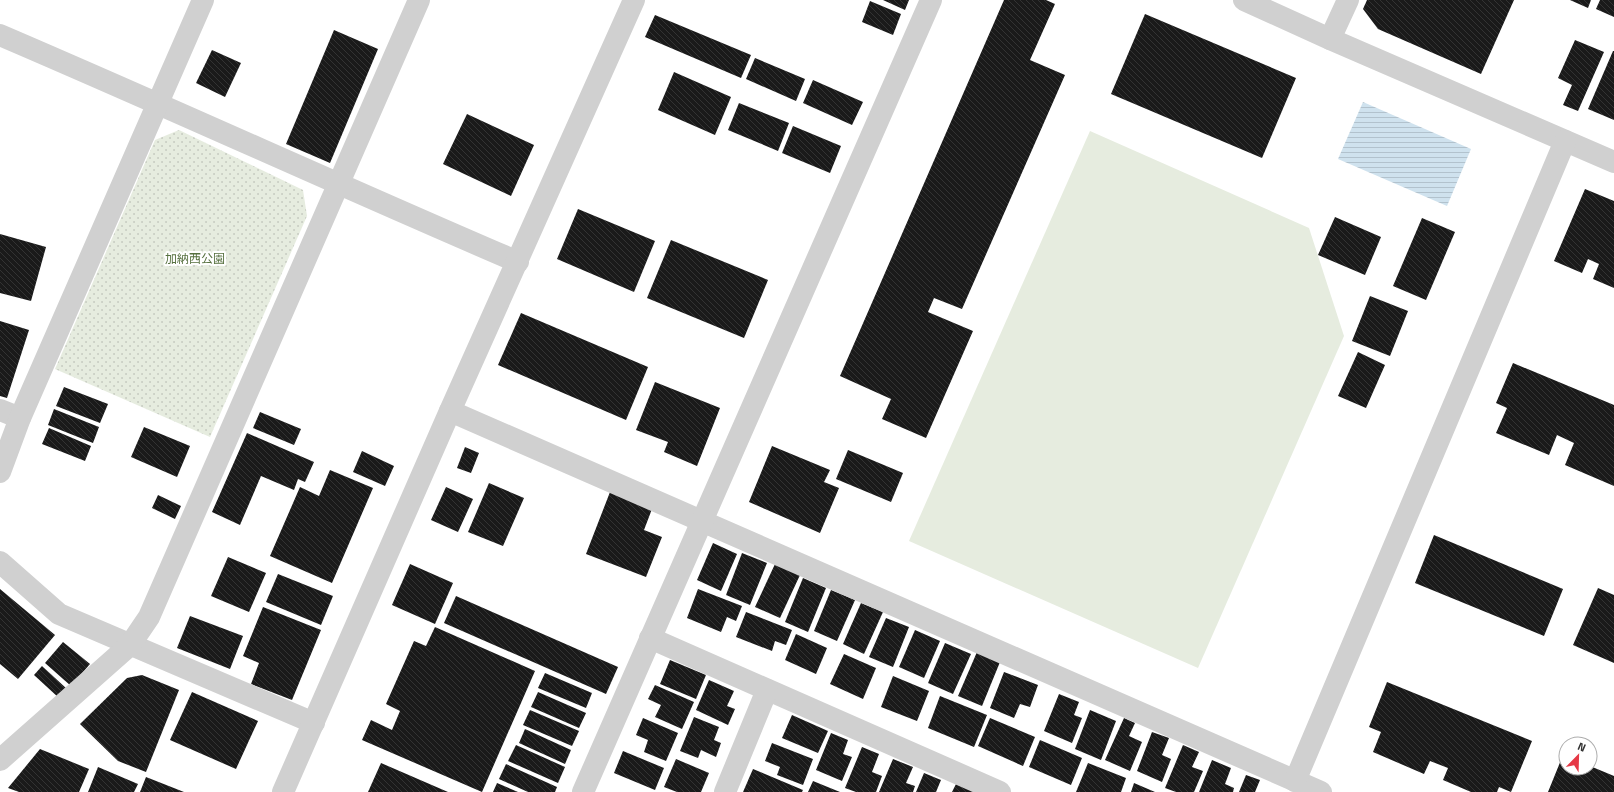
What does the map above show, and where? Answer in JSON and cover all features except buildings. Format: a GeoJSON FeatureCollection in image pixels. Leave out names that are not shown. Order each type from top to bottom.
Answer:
{"type":"FeatureCollection","features":[{"type":"Feature","properties":{"kind":"street"},"geometry":{"type":"LineString","coordinates":[[0,472],[10,414],[159,103],[203,0]]}},
{"type":"Feature","properties":{"kind":"street"},"geometry":{"type":"LineString","coordinates":[[0,760],[130,645],[149,617],[337,184],[419,0]]}},
{"type":"Feature","properties":{"kind":"street"},"geometry":{"type":"LineString","coordinates":[[283,792],[450,411],[634,0]]}},
{"type":"Feature","properties":{"kind":"street"},"geometry":{"type":"LineString","coordinates":[[583,792],[701,520],[931,0]]}},
{"type":"Feature","properties":{"kind":"street"},"geometry":{"type":"LineString","coordinates":[[1244,0],[1330,39],[1614,162]]}},
{"type":"Feature","properties":{"kind":"street"},"geometry":{"type":"LineString","coordinates":[[1330,39],[1348,0]]}},
{"type":"Feature","properties":{"kind":"street"},"geometry":{"type":"LineString","coordinates":[[0,35],[159,103],[337,184],[518,262]]}},
{"type":"Feature","properties":{"kind":"street"},"geometry":{"type":"LineString","coordinates":[[1295,781],[1565,141]]}},
{"type":"Feature","properties":{"kind":"street"},"geometry":{"type":"LineString","coordinates":[[450,411],[1321,792]]}},
{"type":"Feature","properties":{"kind":"street"},"geometry":{"type":"LineString","coordinates":[[0,562],[59,614],[314,723]]}},
{"type":"Feature","properties":{"kind":"street"},"geometry":{"type":"LineString","coordinates":[[650,638],[1000,792]]}},
{"type":"Feature","properties":{"kind":"street"},"geometry":{"type":"LineString","coordinates":[[725,792],[767,690]]}},
{"type":"Feature","properties":{"kind":"green space","name":"加納西公園"},"geometry":{"type":"Polygon","coordinates":[[[179,130],[303,190],[307,216],[210,437],[55,369],[155,140],[179,130]]]}},
{"type":"Feature","properties":{"kind":"green space"},"geometry":{"type":"Polygon","coordinates":[[[1090,131],[1309,228],[1344,336],[1198,668],[909,541],[1090,131]]]}},
{"type":"Feature","properties":{"kind":"water"},"geometry":{"type":"Polygon","coordinates":[[[1363,102],[1471,149],[1447,206],[1338,159],[1363,102]]]}}]}
